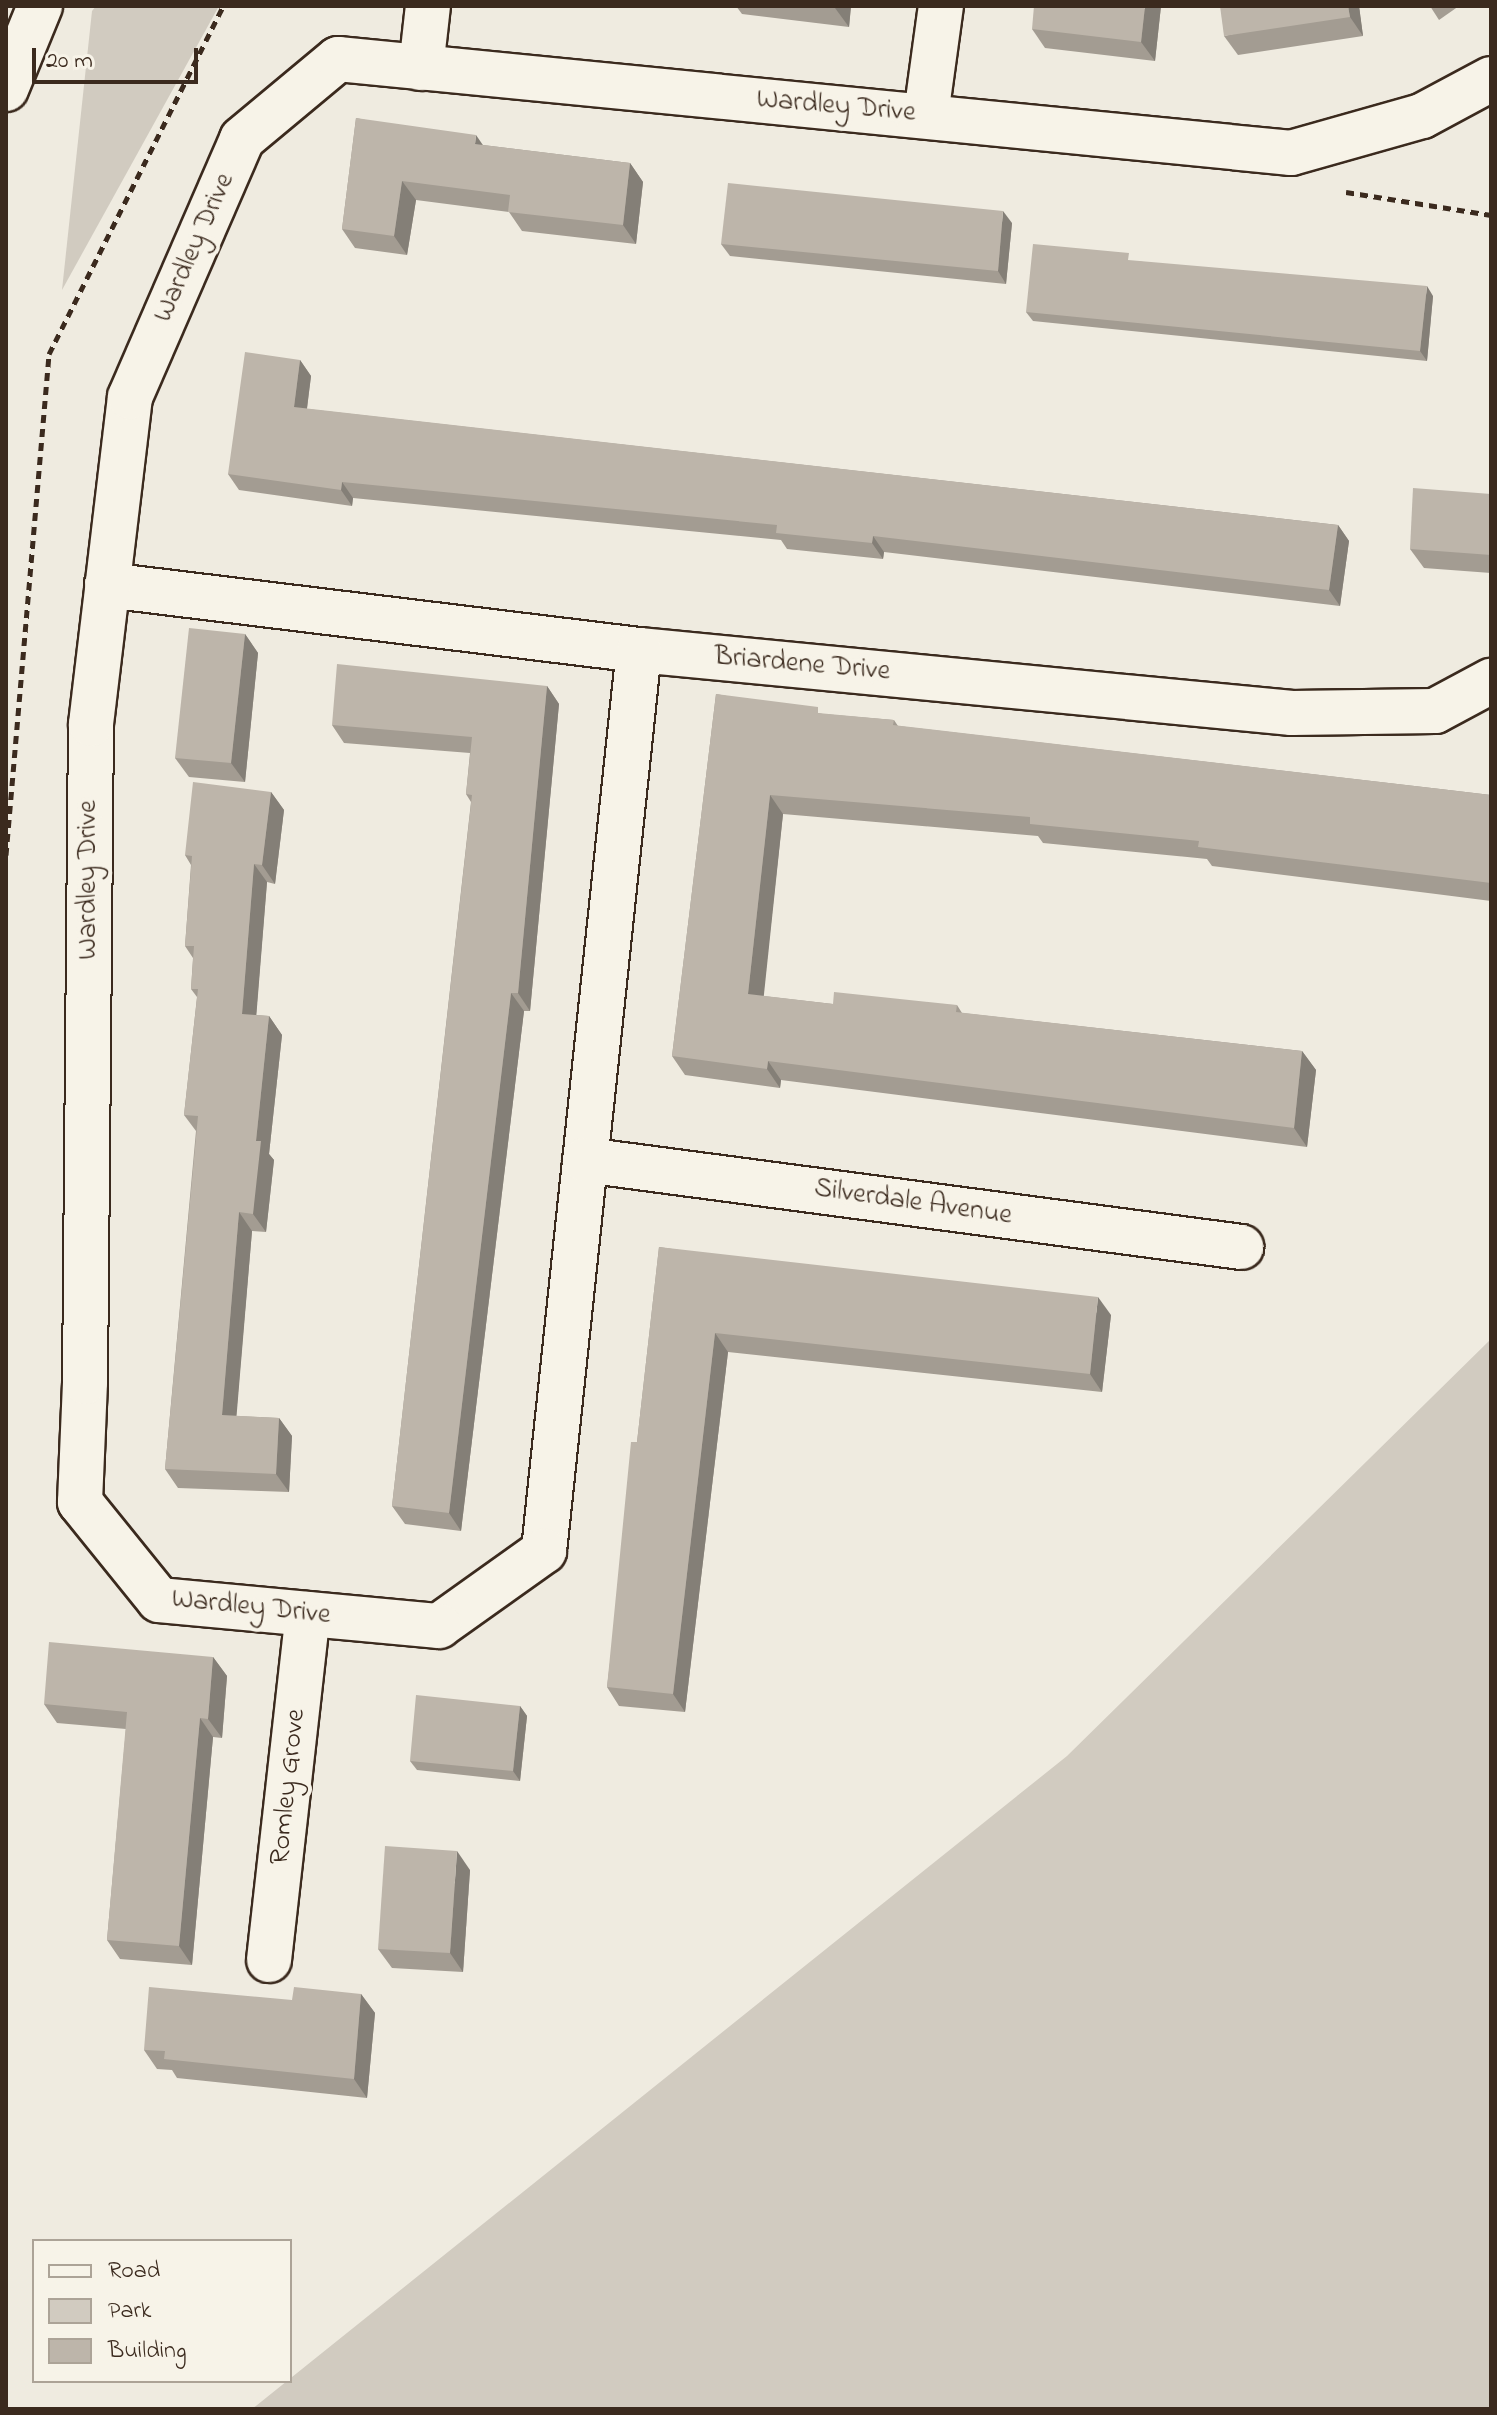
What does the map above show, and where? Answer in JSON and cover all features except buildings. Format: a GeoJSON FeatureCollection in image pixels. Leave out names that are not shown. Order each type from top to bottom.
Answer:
{"type":"FeatureCollection","features":[{"type":"Feature","properties":{"kind":"street"},"geometry":{"type":"LineString","coordinates":[[6,89],[40,6]]}},
{"type":"Feature","properties":{"kind":"street"},"geometry":{"type":"LineString","coordinates":[[421,68],[428,6]]}},
{"type":"Feature","properties":{"kind":"street"},"geometry":{"type":"LineString","coordinates":[[926,115],[941,6]]}},
{"type":"Feature","properties":{"kind":"street","name":"Wardley Drive"},"geometry":{"type":"LineString","coordinates":[[639,650],[544,1551],[439,1626],[159,1600],[80,1502],[85,1382],[91,724],[130,397],[242,139],[338,59],[1291,153],[1422,116],[1491,79]]}},
{"type":"Feature","properties":{"kind":"street","name":"Briardene Drive"},"geometry":{"type":"LineString","coordinates":[[107,585],[639,650],[1292,713],[1435,711],[1491,681]]}},
{"type":"Feature","properties":{"kind":"street","name":"Silverdale Avenue"},"geometry":{"type":"LineString","coordinates":[[585,1160],[1241,1247]]}},
{"type":"Feature","properties":{"kind":"street","name":"Romley Grove"},"geometry":{"type":"LineString","coordinates":[[269,1960],[308,1614]]}},
{"type":"Feature","properties":{"kind":"path"},"geometry":{"type":"LineString","coordinates":[[1343,192],[1491,215]]}},
{"type":"Feature","properties":{"kind":"green space"},"geometry":{"type":"Polygon","coordinates":[[[96,6],[219,6],[62,290],[92,11],[96,6]]]}},
{"type":"Feature","properties":{"kind":"green space"},"geometry":{"type":"Polygon","coordinates":[[[1491,1339],[1491,2409],[252,2409],[284,2383],[292,2383],[292,2377],[1067,1756],[1491,1339]]]}}]}
